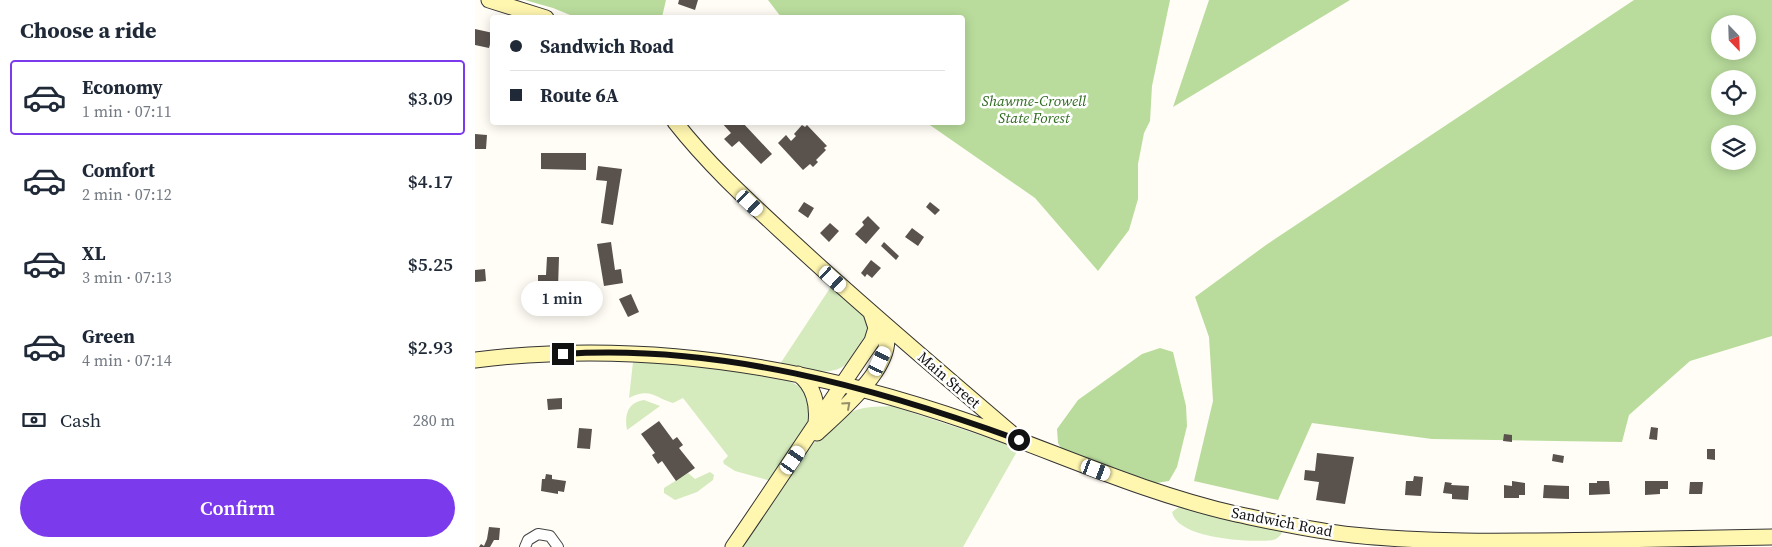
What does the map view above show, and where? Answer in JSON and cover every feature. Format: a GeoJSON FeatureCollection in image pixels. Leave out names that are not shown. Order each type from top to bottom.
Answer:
{"type":"FeatureCollection","features":[{"type":"Feature","properties":{"kind":"main road"},"geometry":{"type":"LineString","coordinates":[[489,0],[536,15]]}},
{"type":"Feature","properties":{"kind":"main road","name":"Main Street"},"geometry":{"type":"LineString","coordinates":[[677,125],[701,154],[736,190],[875,316],[1019,440]]}},
{"type":"Feature","properties":{"kind":"main road"},"geometry":{"type":"LineString","coordinates":[[733,547],[805,444],[816,423],[875,336],[875,316]]}},
{"type":"Feature","properties":{"kind":"main road"},"geometry":{"type":"LineString","coordinates":[[805,444],[863,390],[875,372],[887,345],[886,331],[875,316]]}},
{"type":"Feature","properties":{"kind":"main road","name":"Sandwich Road"},"geometry":{"type":"LineString","coordinates":[[475,360],[583,352],[624,353],[708,360],[798,374],[843,384],[953,417],[1019,440],[1148,490],[1231,513],[1298,527],[1353,535],[1414,543],[1533,541],[1697,543],[1772,537]]}},
{"type":"Feature","properties":{"kind":"main road"},"geometry":{"type":"LineString","coordinates":[[798,374],[806,381],[813,392],[816,404],[816,423]]}},
{"type":"Feature","properties":{"kind":"street"},"geometry":{"type":"LineString","coordinates":[[525,547],[528,540],[538,534],[550,536],[558,547]]}},
{"type":"Feature","properties":{"kind":"green space"},"geometry":{"type":"Polygon","coordinates":[[[525,0],[666,0],[662,15],[570,15],[525,0]]]}},
{"type":"Feature","properties":{"kind":"green space","name":"Shawme-Crowell State Forest"},"geometry":{"type":"Polygon","coordinates":[[[768,0],[1170,0],[1152,86],[1150,121],[1144,133],[1138,164],[1138,199],[1129,230],[1098,271],[1035,198],[930,125],[965,125],[965,15],[779,15],[768,0]]]}},
{"type":"Feature","properties":{"kind":"green space"},"geometry":{"type":"Polygon","coordinates":[[[1209,0],[1350,0],[1173,107],[1209,0]]]}},
{"type":"Feature","properties":{"kind":"green space"},"geometry":{"type":"Polygon","coordinates":[[[1634,0],[1772,0],[1772,336],[1690,361],[1629,415],[1622,442],[1432,439],[1312,423],[1278,500],[1194,481],[1213,401],[1209,337],[1195,297],[1266,245],[1634,0]]]}},
{"type":"Feature","properties":{"kind":"green space"},"geometry":{"type":"Polygon","coordinates":[[[832,285],[868,321],[868,331],[862,346],[854,358],[836,370],[815,371],[780,364],[832,285]]]}},
{"type":"Feature","properties":{"kind":"green space"},"geometry":{"type":"Polygon","coordinates":[[[1160,348],[1173,352],[1186,406],[1187,426],[1177,467],[1169,481],[1156,483],[1061,448],[1058,443],[1057,429],[1078,400],[1142,354],[1160,348]]]}},
{"type":"Feature","properties":{"kind":"green space"},"geometry":{"type":"Polygon","coordinates":[[[633,362],[721,368],[790,381],[804,391],[808,399],[809,420],[771,481],[735,471],[724,464],[723,461],[728,456],[683,398],[673,403],[653,394],[643,393],[629,398],[633,362]]]}},
{"type":"Feature","properties":{"kind":"green space"},"geometry":{"type":"Polygon","coordinates":[[[644,400],[660,406],[627,430],[626,419],[628,410],[634,403],[644,400]]]}},
{"type":"Feature","properties":{"kind":"green space"},"geometry":{"type":"Polygon","coordinates":[[[892,406],[1019,448],[963,547],[743,547],[809,448],[826,431],[846,415],[860,409],[892,406]]]}},
{"type":"Feature","properties":{"kind":"green space"},"geometry":{"type":"Polygon","coordinates":[[[710,472],[714,475],[713,480],[697,492],[675,500],[664,493],[664,488],[688,473],[695,479],[710,472]]]}},
{"type":"Feature","properties":{"kind":"green space"},"geometry":{"type":"Polygon","coordinates":[[[1179,507],[1282,533],[1274,540],[1263,541],[1233,540],[1201,534],[1177,521],[1172,512],[1179,507]]]}},
{"type":"Feature","properties":{"kind":"building"},"geometry":{"type":"Polygon","coordinates":[[[679,0],[698,0],[695,10],[678,4],[679,0]]]}},
{"type":"Feature","properties":{"kind":"building"},"geometry":{"type":"Polygon","coordinates":[[[475,29],[490,32],[489,48],[475,45],[475,29]]]}},
{"type":"Feature","properties":{"kind":"building"},"geometry":{"type":"Polygon","coordinates":[[[724,125],[745,125],[772,154],[761,164],[739,141],[732,147],[724,139],[731,133],[724,125]]]}},
{"type":"Feature","properties":{"kind":"building"},"geometry":{"type":"Polygon","coordinates":[[[802,125],[805,127],[807,125],[827,146],[813,167],[810,164],[803,170],[778,143],[786,135],[791,141],[802,125]]]}},
{"type":"Feature","properties":{"kind":"building"},"geometry":{"type":"Polygon","coordinates":[[[475,134],[487,135],[486,149],[475,149],[475,134]]]}},
{"type":"Feature","properties":{"kind":"building"},"geometry":{"type":"Polygon","coordinates":[[[541,153],[586,153],[586,170],[541,169],[541,153]]]}},
{"type":"Feature","properties":{"kind":"building"},"geometry":{"type":"Polygon","coordinates":[[[598,166],[622,169],[613,225],[601,223],[607,181],[596,180],[598,166]]]}},
{"type":"Feature","properties":{"kind":"building"},"geometry":{"type":"Polygon","coordinates":[[[804,202],[814,208],[808,218],[798,211],[804,202]]]}},
{"type":"Feature","properties":{"kind":"building"},"geometry":{"type":"Polygon","coordinates":[[[930,202],[940,210],[935,215],[926,207],[930,202]]]}},
{"type":"Feature","properties":{"kind":"building"},"geometry":{"type":"Polygon","coordinates":[[[868,216],[880,228],[866,244],[855,234],[864,225],[862,222],[868,216]]]}},
{"type":"Feature","properties":{"kind":"building"},"geometry":{"type":"Polygon","coordinates":[[[830,223],[839,231],[829,242],[820,233],[830,223]]]}},
{"type":"Feature","properties":{"kind":"building"},"geometry":{"type":"Polygon","coordinates":[[[912,228],[924,237],[918,246],[905,237],[912,228]]]}},
{"type":"Feature","properties":{"kind":"building"},"geometry":{"type":"Polygon","coordinates":[[[611,242],[615,270],[621,269],[623,283],[604,286],[597,244],[611,242]]]}},
{"type":"Feature","properties":{"kind":"building"},"geometry":{"type":"Polygon","coordinates":[[[884,242],[899,256],[896,260],[881,246],[884,242]]]}},
{"type":"Feature","properties":{"kind":"building"},"geometry":{"type":"Polygon","coordinates":[[[547,257],[559,257],[558,288],[547,288],[547,298],[538,297],[538,275],[546,275],[547,257]]]}},
{"type":"Feature","properties":{"kind":"building"},"geometry":{"type":"Polygon","coordinates":[[[871,260],[881,268],[872,278],[867,274],[865,277],[861,273],[871,260]]]}},
{"type":"Feature","properties":{"kind":"building"},"geometry":{"type":"Polygon","coordinates":[[[485,269],[486,281],[475,282],[475,270],[485,269]]]}},
{"type":"Feature","properties":{"kind":"building"},"geometry":{"type":"Polygon","coordinates":[[[631,294],[639,312],[628,317],[619,299],[631,294]]]}},
{"type":"Feature","properties":{"kind":"building"},"geometry":{"type":"Polygon","coordinates":[[[562,398],[562,409],[548,410],[547,399],[562,398]]]}},
{"type":"Feature","properties":{"kind":"building"},"geometry":{"type":"Polygon","coordinates":[[[659,421],[673,440],[677,437],[683,445],[679,448],[695,468],[676,481],[662,461],[658,464],[652,455],[655,453],[641,434],[659,421]]]}},
{"type":"Feature","properties":{"kind":"building"},"geometry":{"type":"Polygon","coordinates":[[[1651,427],[1658,428],[1657,440],[1649,439],[1651,427]]]}},
{"type":"Feature","properties":{"kind":"building"},"geometry":{"type":"Polygon","coordinates":[[[579,428],[592,429],[590,449],[577,448],[579,428]]]}},
{"type":"Feature","properties":{"kind":"building"},"geometry":{"type":"Polygon","coordinates":[[[1504,434],[1512,435],[1512,442],[1503,441],[1504,434]]]}},
{"type":"Feature","properties":{"kind":"building"},"geometry":{"type":"Polygon","coordinates":[[[1707,449],[1715,449],[1715,460],[1707,459],[1707,449]]]}},
{"type":"Feature","properties":{"kind":"building"},"geometry":{"type":"Polygon","coordinates":[[[1317,453],[1354,457],[1345,504],[1316,500],[1319,482],[1304,480],[1305,470],[1315,471],[1317,453]]]}},
{"type":"Feature","properties":{"kind":"building"},"geometry":{"type":"Polygon","coordinates":[[[1553,454],[1564,456],[1563,463],[1552,461],[1553,454]]]}},
{"type":"Feature","properties":{"kind":"building"},"geometry":{"type":"Polygon","coordinates":[[[546,474],[552,475],[552,479],[566,481],[564,492],[558,491],[558,494],[541,491],[542,479],[545,479],[546,474]]]}},
{"type":"Feature","properties":{"kind":"building"},"geometry":{"type":"Polygon","coordinates":[[[1414,476],[1423,477],[1421,496],[1405,495],[1406,481],[1413,481],[1414,476]]]}},
{"type":"Feature","properties":{"kind":"building"},"geometry":{"type":"Polygon","coordinates":[[[1512,481],[1525,483],[1525,495],[1519,495],[1519,498],[1504,498],[1504,485],[1512,486],[1512,481]]]}},
{"type":"Feature","properties":{"kind":"building"},"geometry":{"type":"Polygon","coordinates":[[[1597,481],[1609,481],[1610,494],[1589,495],[1589,483],[1597,483],[1597,481]]]}},
{"type":"Feature","properties":{"kind":"building"},"geometry":{"type":"Polygon","coordinates":[[[1645,481],[1668,481],[1668,489],[1660,489],[1660,494],[1645,495],[1645,481]]]}},
{"type":"Feature","properties":{"kind":"building"},"geometry":{"type":"Polygon","coordinates":[[[1445,482],[1452,483],[1451,485],[1469,486],[1468,500],[1452,499],[1452,494],[1443,493],[1445,482]]]}},
{"type":"Feature","properties":{"kind":"building"},"geometry":{"type":"Polygon","coordinates":[[[1690,482],[1703,482],[1702,494],[1689,494],[1690,482]]]}},
{"type":"Feature","properties":{"kind":"building"},"geometry":{"type":"Polygon","coordinates":[[[1544,485],[1569,486],[1569,499],[1543,498],[1544,485]]]}},
{"type":"Feature","properties":{"kind":"building"},"geometry":{"type":"Polygon","coordinates":[[[489,527],[500,528],[499,540],[494,540],[490,547],[479,547],[481,544],[484,546],[489,527]]]}},
{"type":"Feature","properties":{"kind":"route"},"geometry":{"type":"LineString","coordinates":[[563,354],[583,352],[662,355],[731,363],[798,374],[881,395],[967,421],[1019,440]]}}]}
